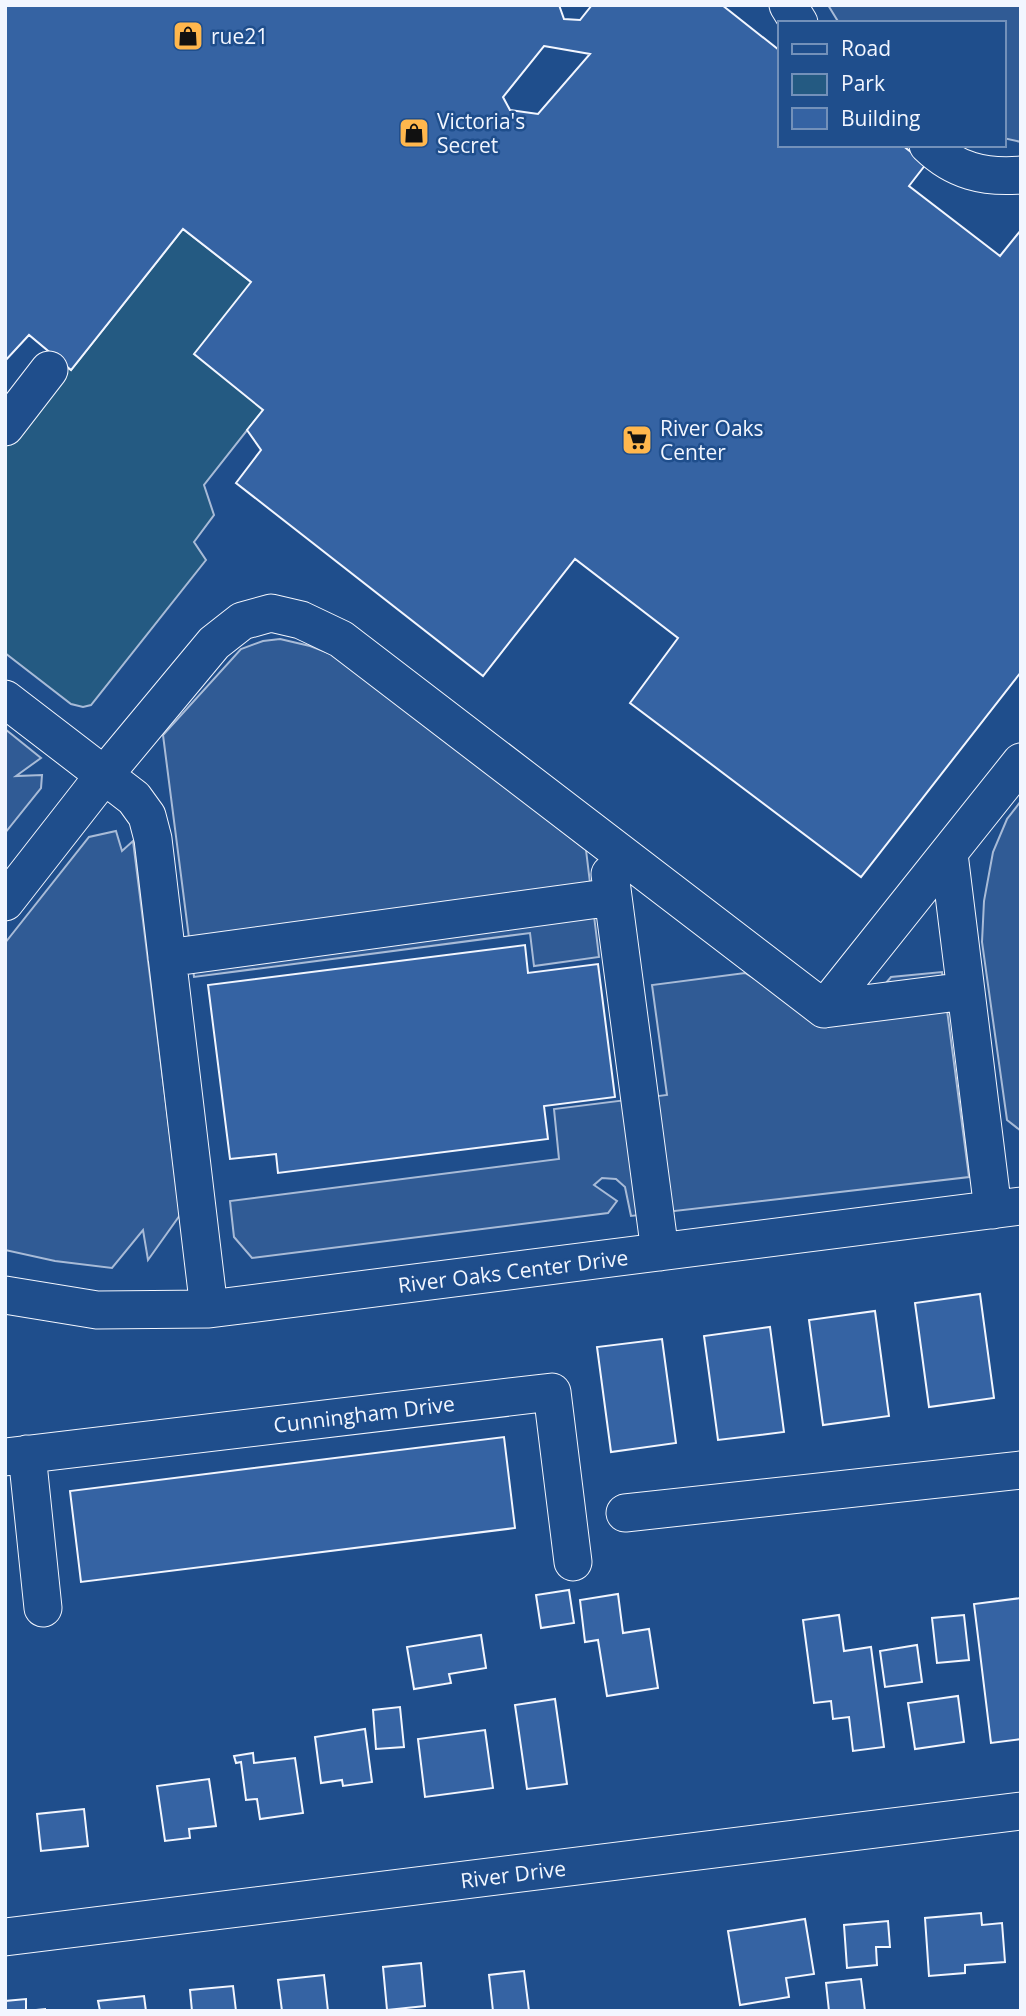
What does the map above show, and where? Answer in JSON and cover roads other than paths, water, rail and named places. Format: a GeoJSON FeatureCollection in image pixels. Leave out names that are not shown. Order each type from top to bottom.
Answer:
{"type":"FeatureCollection","features":[{"type":"Feature","properties":{"kind":"street"},"geometry":{"type":"LineString","coordinates":[[788,5],[798,21]]}},
{"type":"Feature","properties":{"kind":"street"},"geometry":{"type":"LineString","coordinates":[[930,147],[941,157],[964,170],[1021,175]]}},
{"type":"Feature","properties":{"kind":"street"},"geometry":{"type":"LineString","coordinates":[[5,426],[49,370]]}},
{"type":"Feature","properties":{"kind":"street"},"geometry":{"type":"LineString","coordinates":[[5,902],[214,643],[242,621],[271,612],[301,620],[341,639],[824,1009],[966,991]]}},
{"type":"Feature","properties":{"kind":"street"},"geometry":{"type":"LineString","coordinates":[[5,699],[134,797],[147,816],[153,839],[209,1309]]}},
{"type":"Feature","properties":{"kind":"street"},"geometry":{"type":"LineString","coordinates":[[824,1009],[1021,762]]}},
{"type":"Feature","properties":{"kind":"street"},"geometry":{"type":"LineString","coordinates":[[606,842],[660,1252]]}},
{"type":"Feature","properties":{"kind":"street"},"geometry":{"type":"LineString","coordinates":[[949,854],[966,991],[1007,1208]]}},
{"type":"Feature","properties":{"kind":"street"},"geometry":{"type":"LineString","coordinates":[[167,958],[613,897]]}},
{"type":"Feature","properties":{"kind":"street","name":"River Oaks Center Drive"},"geometry":{"type":"LineString","coordinates":[[5,1295],[97,1310],[209,1309],[1007,1208]]}},
{"type":"Feature","properties":{"kind":"street","name":"Cunningham Drive"},"geometry":{"type":"LineString","coordinates":[[16,1455],[552,1392],[573,1562]]}},
{"type":"Feature","properties":{"kind":"street"},"geometry":{"type":"LineString","coordinates":[[16,1455],[43,1608]]}},
{"type":"Feature","properties":{"kind":"street"},"geometry":{"type":"LineString","coordinates":[[625,1513],[1021,1470]]}},
{"type":"Feature","properties":{"kind":"street","name":"River Drive"},"geometry":{"type":"LineString","coordinates":[[6,1931],[1021,1811]]}},
{"type":"Feature","properties":{"kind":"place","name":"rue21"},"geometry":{"type":"Point","coordinates":[188,36]}},
{"type":"Feature","properties":{"kind":"place","name":"Victoria's Secret"},"geometry":{"type":"Point","coordinates":[414,133]}},
{"type":"Feature","properties":{"kind":"place","name":"River Oaks Center"},"geometry":{"type":"Point","coordinates":[637,440]}}]}
